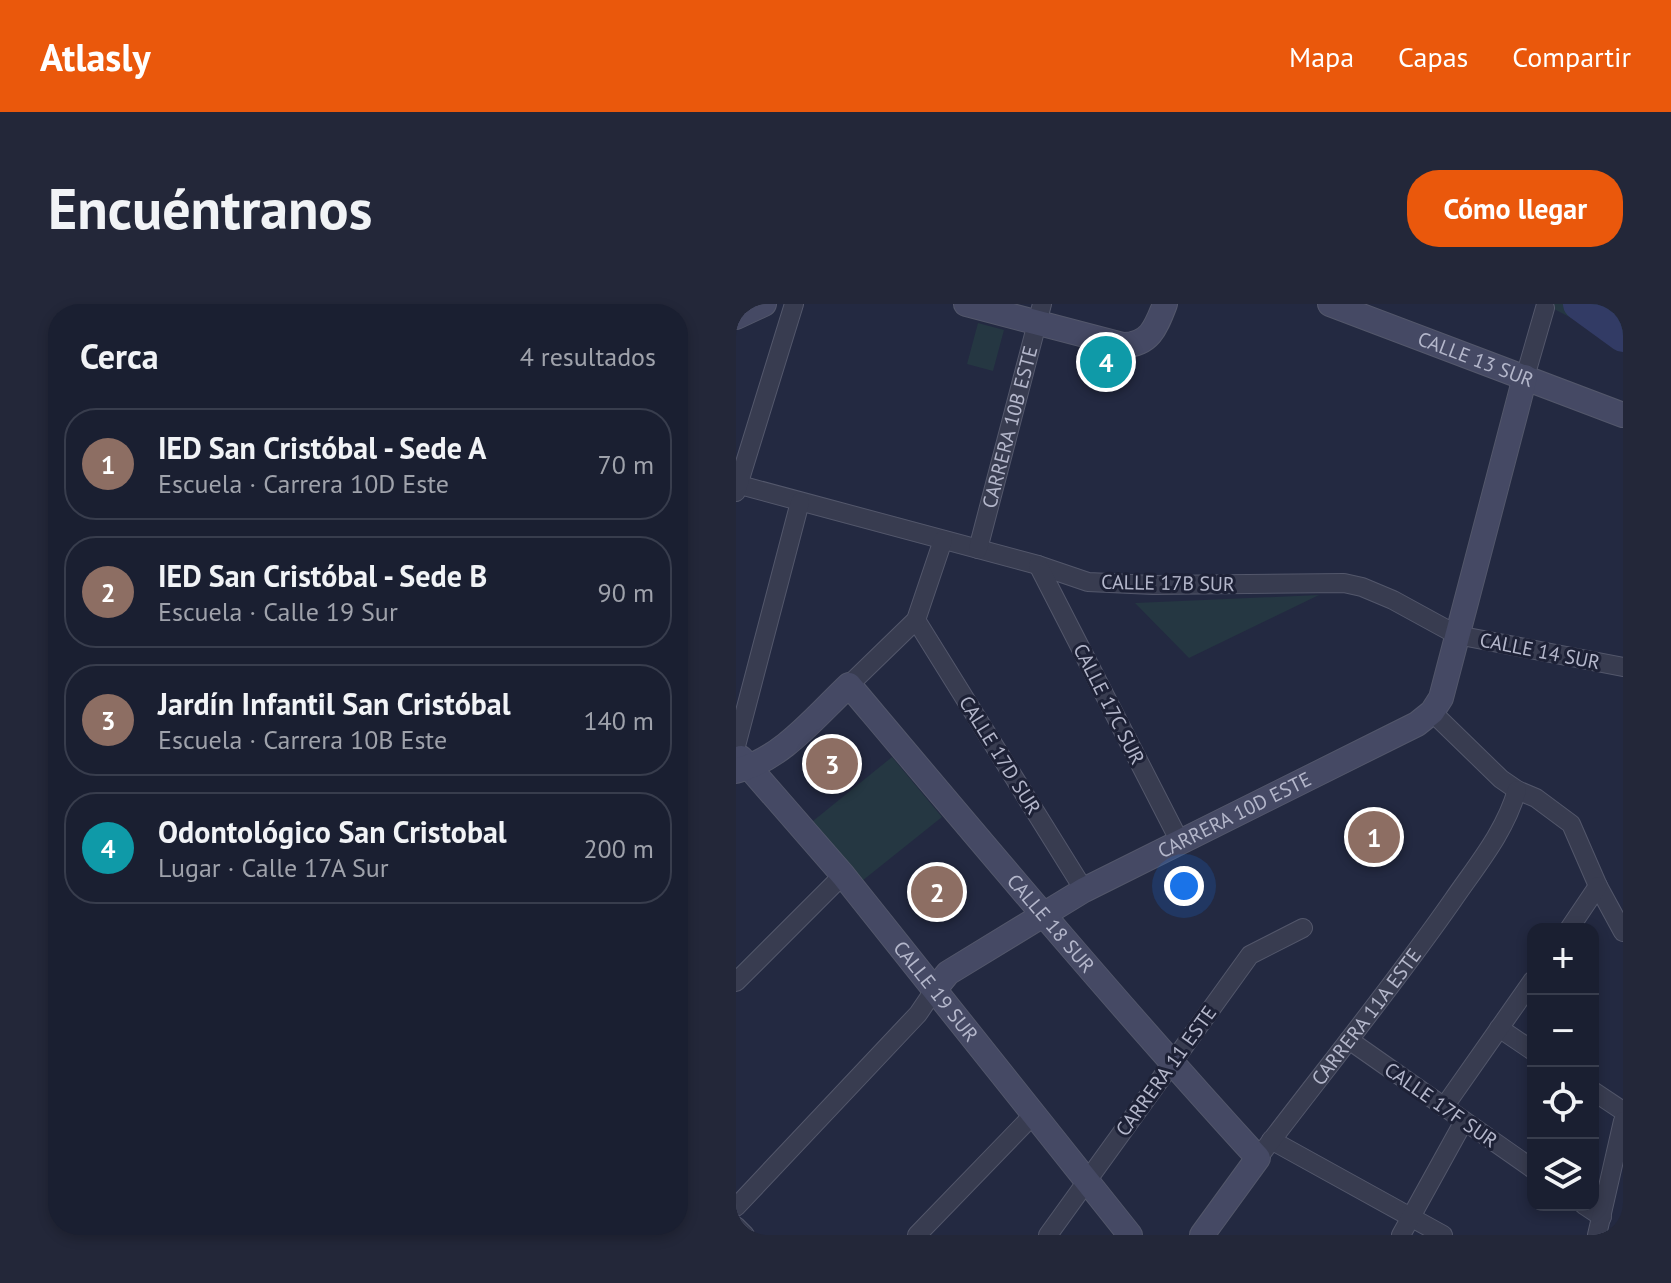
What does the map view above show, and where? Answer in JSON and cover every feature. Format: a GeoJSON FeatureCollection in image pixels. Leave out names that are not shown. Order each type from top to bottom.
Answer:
{"type":"FeatureCollection","features":[{"type":"Feature","properties":{"kind":"street"},"geometry":{"type":"LineString","coordinates":[[736,317],[764,304]]}},
{"type":"Feature","properties":{"kind":"street"},"geometry":{"type":"LineString","coordinates":[[737,487],[794,304]]}},
{"type":"Feature","properties":{"kind":"street"},"geometry":{"type":"LineString","coordinates":[[966,304],[1040,313],[1123,345],[1141,343],[1148,338],[1155,330],[1165,304]]}},
{"type":"Feature","properties":{"kind":"street","name":"CALLE 13 SUR"},"geometry":{"type":"LineString","coordinates":[[1330,304],[1623,415]]}},
{"type":"Feature","properties":{"kind":"street"},"geometry":{"type":"LineString","coordinates":[[1545,308],[1441,698],[1432,712],[1501,779],[1536,798],[1571,824],[1598,886],[1623,932]]}},
{"type":"Feature","properties":{"kind":"street","name":"CARRERA 10B ESTE"},"geometry":{"type":"LineString","coordinates":[[978,549],[1040,313]]}},
{"type":"Feature","properties":{"kind":"street","name":"CALLE 17B SUR"},"geometry":{"type":"LineString","coordinates":[[737,487],[1038,565],[1088,582],[1116,585],[1344,583],[1393,600],[1457,635]]}},
{"type":"Feature","properties":{"kind":"street"},"geometry":{"type":"LineString","coordinates":[[736,746],[800,502]]}},
{"type":"Feature","properties":{"kind":"street"},"geometry":{"type":"LineString","coordinates":[[741,764],[784,746],[916,620],[943,540]]}},
{"type":"Feature","properties":{"kind":"street","name":"CALLE 17C SUR"},"geometry":{"type":"LineString","coordinates":[[1038,565],[1180,842]]}},
{"type":"Feature","properties":{"kind":"street","name":"CALLE 17D SUR"},"geometry":{"type":"LineString","coordinates":[[916,620],[1084,890]]}},
{"type":"Feature","properties":{"kind":"street","name":"CALLE 14 SUR"},"geometry":{"type":"LineString","coordinates":[[1457,635],[1623,667]]}},
{"type":"Feature","properties":{"kind":"street","name":"CALLE 18 SUR"},"geometry":{"type":"LineString","coordinates":[[849,685],[1171,1064],[1264,1149],[1443,1235]]}},
{"type":"Feature","properties":{"kind":"street","name":"CARRERA 10D ESTE"},"geometry":{"type":"LineString","coordinates":[[736,1207],[918,1014],[948,973],[1084,890],[1417,724],[1432,712]]}},
{"type":"Feature","properties":{"kind":"street","name":"CALLE 19 SUR"},"geometry":{"type":"LineString","coordinates":[[741,764],[843,875],[1130,1235]]}},
{"type":"Feature","properties":{"kind":"street","name":"CARRERA 11A ESTE"},"geometry":{"type":"LineString","coordinates":[[1210,1233],[1264,1149],[1419,949],[1490,847],[1506,820],[1517,790]]}},
{"type":"Feature","properties":{"kind":"street"},"geometry":{"type":"LineString","coordinates":[[736,982],[843,875]]}},
{"type":"Feature","properties":{"kind":"street"},"geometry":{"type":"LineString","coordinates":[[1573,923],[1598,886]]}},
{"type":"Feature","properties":{"kind":"street","name":"CARRERA 11 ESTE"},"geometry":{"type":"LineString","coordinates":[[1048,1235],[1250,955],[1303,928]]}},
{"type":"Feature","properties":{"kind":"street"},"geometry":{"type":"LineString","coordinates":[[1444,1107],[1527,988]]}},
{"type":"Feature","properties":{"kind":"street"},"geometry":{"type":"LineString","coordinates":[[1499,1028],[1527,1047]]}},
{"type":"Feature","properties":{"kind":"street","name":"CALLE 17F SUR"},"geometry":{"type":"LineString","coordinates":[[1349,1040],[1527,1165]]}},
{"type":"Feature","properties":{"kind":"street"},"geometry":{"type":"LineString","coordinates":[[1599,1095],[1623,1111]]}},
{"type":"Feature","properties":{"kind":"street"},"geometry":{"type":"LineString","coordinates":[[917,1235],[1033,1115]]}},
{"type":"Feature","properties":{"kind":"street"},"geometry":{"type":"LineString","coordinates":[[1401,1235],[1464,1121]]}},
{"type":"Feature","properties":{"kind":"street"},"geometry":{"type":"LineString","coordinates":[[1599,1226],[1623,1121]]}},
{"type":"Feature","properties":{"kind":"street"},"geometry":{"type":"LineString","coordinates":[[736,1226],[745,1235]]}},
{"type":"Feature","properties":{"kind":"shaded area"},"geometry":{"type":"Polygon","coordinates":[[[1536,304],[1623,304],[1623,345],[1556,310],[1536,304]]]}},
{"type":"Feature","properties":{"kind":"shaded area"},"geometry":{"type":"Polygon","coordinates":[[[978,323],[1004,330],[993,371],[967,364],[978,323]]]}},
{"type":"Feature","properties":{"kind":"shaded area"},"geometry":{"type":"Polygon","coordinates":[[[1319,595],[1189,658],[1135,603],[1319,595]]]}},
{"type":"Feature","properties":{"kind":"shaded area"},"geometry":{"type":"Polygon","coordinates":[[[892,757],[942,817],[862,881],[813,821],[892,757]]]}},
{"type":"Feature","properties":{"kind":"waterway"},"geometry":{"type":"LineString","coordinates":[[1579,304],[1623,336]]}},
{"type":"Feature","properties":{"kind":"place","name":"Odontológico San Cristobal"},"geometry":{"type":"Point","coordinates":[1106,362]}},
{"type":"Feature","properties":{"kind":"place","name":"Jardín Infantil San Cristóbal"},"geometry":{"type":"Point","coordinates":[832,764]}},
{"type":"Feature","properties":{"kind":"place","name":"IED San Cristóbal - Sede A"},"geometry":{"type":"Point","coordinates":[1374,837]}},
{"type":"Feature","properties":{"kind":"place","name":"IED San Cristóbal - Sede B"},"geometry":{"type":"Point","coordinates":[937,892]}}]}
